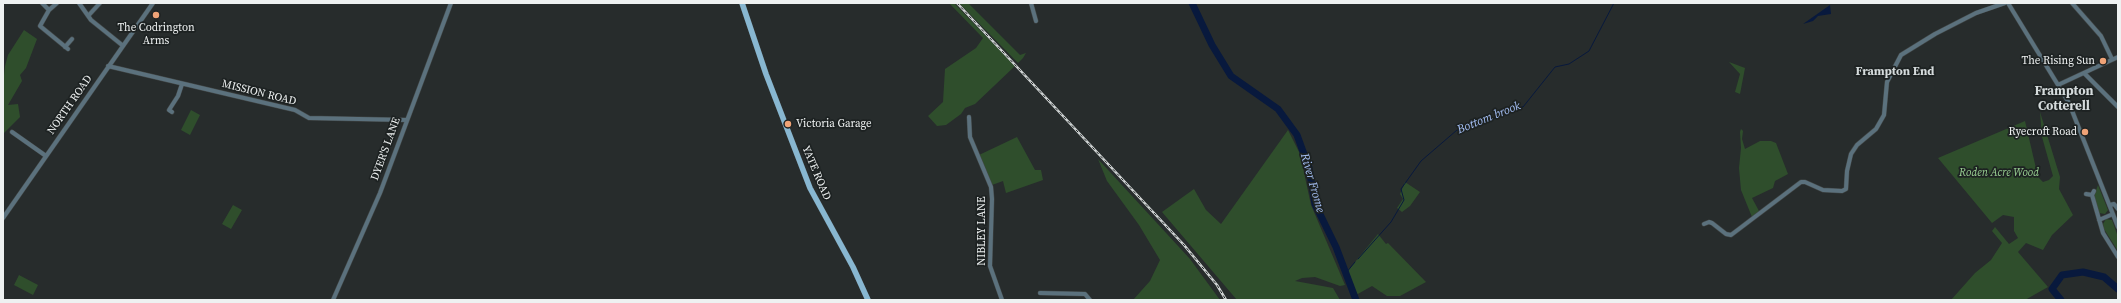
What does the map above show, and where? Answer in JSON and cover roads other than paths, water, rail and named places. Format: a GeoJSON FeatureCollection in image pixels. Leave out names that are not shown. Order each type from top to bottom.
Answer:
{"type":"FeatureCollection","features":[{"type":"Feature","properties":{"kind":"main road","name":"YATE ROAD"},"geometry":{"type":"LineString","coordinates":[[742,3],[769,81],[810,188],[853,267],[868,300]]}},
{"type":"Feature","properties":{"kind":"street"},"geometry":{"type":"LineString","coordinates":[[42,3],[49,10]]}},
{"type":"Feature","properties":{"kind":"street"},"geometry":{"type":"LineString","coordinates":[[57,3],[49,10],[41,23],[41,28],[67,48],[72,39]]}},
{"type":"Feature","properties":{"kind":"street"},"geometry":{"type":"LineString","coordinates":[[80,3],[88,16],[122,45]]}},
{"type":"Feature","properties":{"kind":"street"},"geometry":{"type":"LineString","coordinates":[[88,16],[100,3]]}},
{"type":"Feature","properties":{"kind":"street","name":"NORTH ROAD"},"geometry":{"type":"LineString","coordinates":[[3,218],[122,45],[153,3]]}},
{"type":"Feature","properties":{"kind":"street","name":"DYER'S LANE"},"geometry":{"type":"LineString","coordinates":[[333,300],[380,193],[451,3]]}},
{"type":"Feature","properties":{"kind":"street"},"geometry":{"type":"LineString","coordinates":[[1031,3],[1036,21]]}},
{"type":"Feature","properties":{"kind":"street"},"geometry":{"type":"LineString","coordinates":[[1704,224],[1709,222],[1712,223],[1726,234],[1731,235],[1801,182],[1805,182],[1823,190],[1842,191],[1846,189],[1847,171],[1851,154],[1857,145],[1876,129],[1884,115],[1887,82],[1902,55],[1934,34],[1976,13],[2005,3]]}},
{"type":"Feature","properties":{"kind":"street"},"geometry":{"type":"LineString","coordinates":[[2008,3],[2044,63],[2060,84],[2118,226]]}},
{"type":"Feature","properties":{"kind":"street"},"geometry":{"type":"LineString","coordinates":[[2072,3],[2101,36],[2112,59]]}},
{"type":"Feature","properties":{"kind":"street"},"geometry":{"type":"LineString","coordinates":[[2060,84],[2118,57]]}},
{"type":"Feature","properties":{"kind":"street","name":"MISSION ROAD"},"geometry":{"type":"LineString","coordinates":[[108,66],[295,110],[309,118],[407,120]]}},
{"type":"Feature","properties":{"kind":"street"},"geometry":{"type":"LineString","coordinates":[[2084,73],[2118,107]]}},
{"type":"Feature","properties":{"kind":"street"},"geometry":{"type":"LineString","coordinates":[[172,112],[169,110],[178,96],[182,84]]}},
{"type":"Feature","properties":{"kind":"street","name":"NIBLEY LANE"},"geometry":{"type":"LineString","coordinates":[[969,117],[968,122],[970,137],[990,187],[992,199],[990,266],[1002,300]]}},
{"type":"Feature","properties":{"kind":"street"},"geometry":{"type":"LineString","coordinates":[[12,132],[46,156]]}},
{"type":"Feature","properties":{"kind":"street"},"geometry":{"type":"LineString","coordinates":[[2086,194],[2093,193],[2103,233],[2118,256]]}},
{"type":"Feature","properties":{"kind":"street"},"geometry":{"type":"LineString","coordinates":[[2110,205],[2114,204],[2118,209]]}},
{"type":"Feature","properties":{"kind":"street"},"geometry":{"type":"LineString","coordinates":[[2099,220],[2113,214]]}},
{"type":"Feature","properties":{"kind":"street"},"geometry":{"type":"LineString","coordinates":[[1042,292],[1085,294],[1090,300]]}},
{"type":"Feature","properties":{"kind":"water"},"geometry":{"type":"Polygon","coordinates":[[[1830,5],[1831,14],[1818,16],[1813,21],[1803,24],[1830,5]]]}},
{"type":"Feature","properties":{"kind":"waterway","name":"River Frome"},"geometry":{"type":"LineString","coordinates":[[1192,3],[1212,45],[1231,76],[1278,109],[1297,135],[1309,168],[1315,204],[1336,247],[1356,300]]}},
{"type":"Feature","properties":{"kind":"waterway","name":"Bottom brook"},"geometry":{"type":"LineString","coordinates":[[1358,259],[1391,222],[1404,200],[1401,189],[1421,161],[1457,130],[1477,125],[1513,109],[1523,107],[1555,67],[1569,64],[1589,51],[1614,3]]}},
{"type":"Feature","properties":{"kind":"waterway"},"geometry":{"type":"LineString","coordinates":[[1346,273],[1355,262]]}},
{"type":"Feature","properties":{"kind":"waterway","name":"River Frome"},"geometry":{"type":"LineString","coordinates":[[2061,300],[2052,289],[2062,275],[2083,272],[2104,277],[2118,289]]}},
{"type":"Feature","properties":{"kind":"railway"},"geometry":{"type":"LineString","coordinates":[[957,3],[1184,245],[1217,285],[1226,300]]}},
{"type":"Feature","properties":{"kind":"place","name":"The Codrington Arms"},"geometry":{"type":"Point","coordinates":[156,15]}},
{"type":"Feature","properties":{"kind":"place","name":"The Rising Sun"},"geometry":{"type":"Point","coordinates":[2103,61]}},
{"type":"Feature","properties":{"kind":"place","name":"Victoria Garage"},"geometry":{"type":"Point","coordinates":[788,124]}},
{"type":"Feature","properties":{"kind":"place","name":"Ryecroft Road"},"geometry":{"type":"Point","coordinates":[2085,132]}},
{"type":"Feature","properties":{"kind":"district","name":"Frampton End"},"geometry":{"type":"Point","coordinates":[1895,72]}},
{"type":"Feature","properties":{"kind":"district","name":"Frampton Cotterell"},"geometry":{"type":"Point","coordinates":[2064,100]}},
{"type":"Feature","properties":{"kind":"park label","name":"Roden Acre Wood"},"geometry":{"type":"Point","coordinates":[1999,173]}}]}
